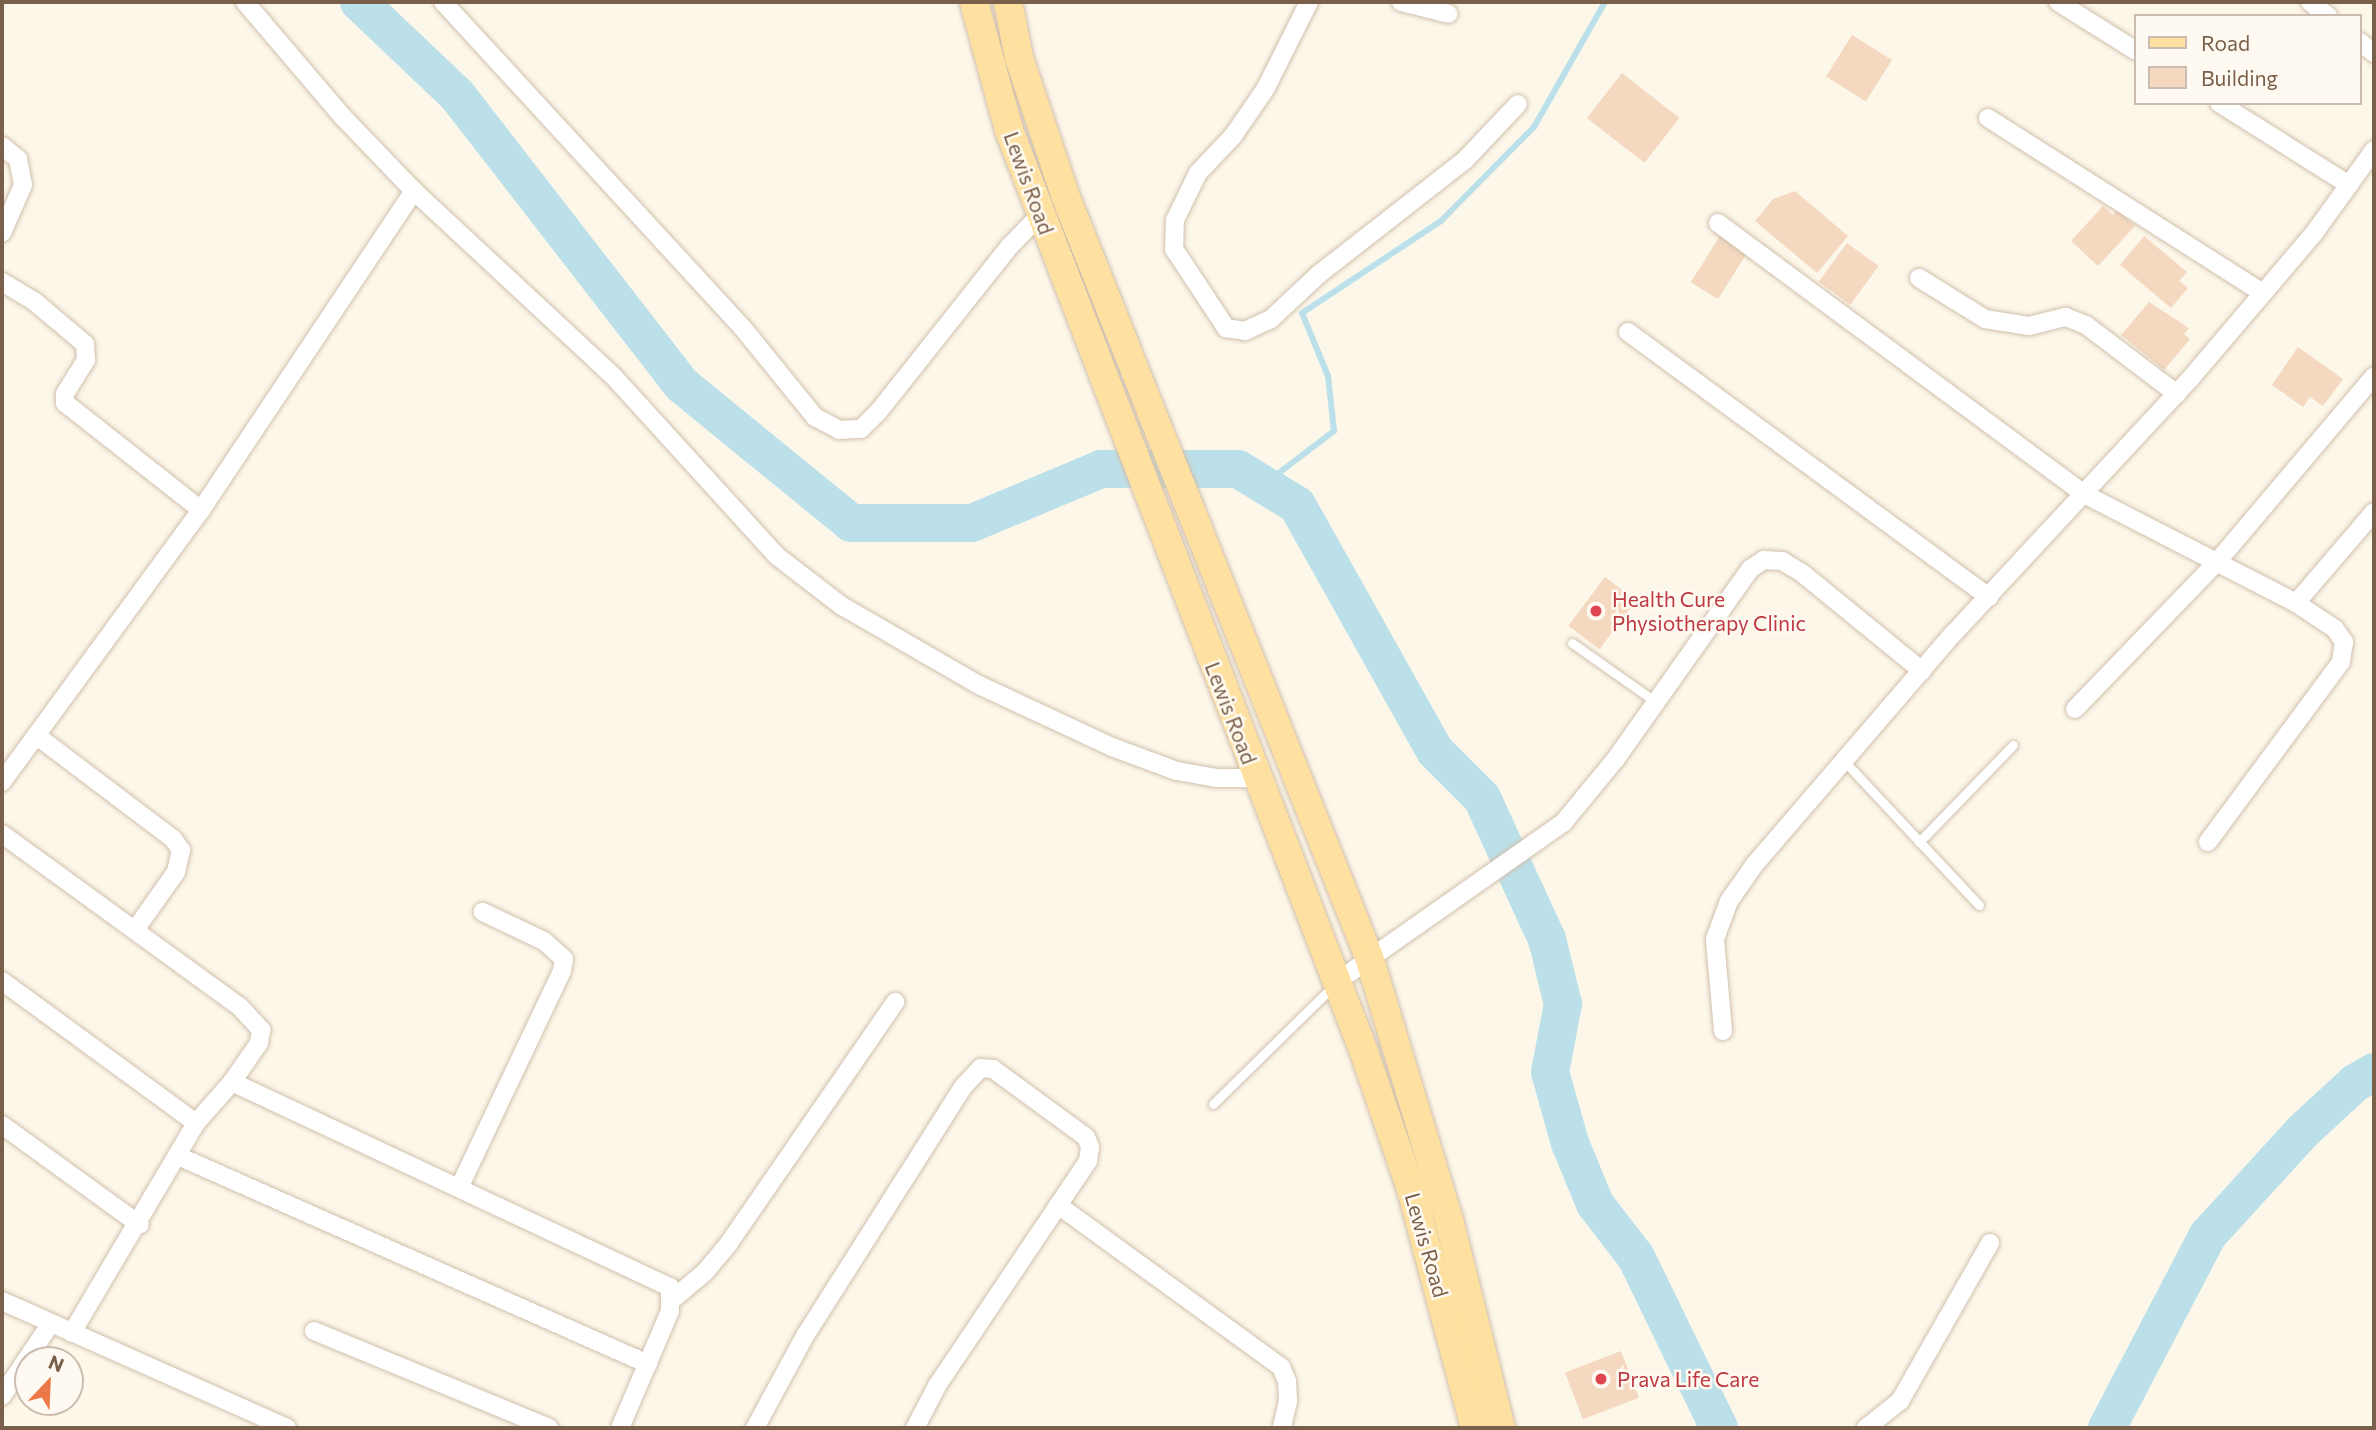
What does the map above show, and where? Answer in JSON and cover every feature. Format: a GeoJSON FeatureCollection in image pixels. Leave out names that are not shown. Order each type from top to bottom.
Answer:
{"type":"FeatureCollection","features":[{"type":"Feature","properties":{"kind":"main road","name":"Lewis Road"},"geometry":{"type":"LineString","coordinates":[[974,2],[1007,124],[1255,778],[1338,981],[1411,1189],[1475,1428]]}},
{"type":"Feature","properties":{"kind":"main road","name":"Lewis Road"},"geometry":{"type":"LineString","coordinates":[[1008,2],[1023,70],[1082,239],[1369,957],[1450,1220],[1501,1428]]}},
{"type":"Feature","properties":{"kind":"street"},"geometry":{"type":"LineString","coordinates":[[245,2],[342,116],[414,191],[614,377],[777,556],[842,606],[979,685],[1112,747],[1177,771],[1217,778],[1255,778]]}},
{"type":"Feature","properties":{"kind":"street"},"geometry":{"type":"LineString","coordinates":[[443,2],[724,307],[816,417],[839,430],[861,429],[879,411],[1010,246],[1041,214]]}},
{"type":"Feature","properties":{"kind":"street"},"geometry":{"type":"LineString","coordinates":[[1309,2],[1266,88],[1233,136],[1198,173],[1175,220],[1174,249],[1226,328],[1245,331],[1271,319],[1319,274],[1465,160],[1518,104]]}},
{"type":"Feature","properties":{"kind":"street"},"geometry":{"type":"LineString","coordinates":[[1401,2],[1450,14]]}},
{"type":"Feature","properties":{"kind":"street"},"geometry":{"type":"LineString","coordinates":[[2058,2],[2134,50]]}},
{"type":"Feature","properties":{"kind":"street"},"geometry":{"type":"LineString","coordinates":[[2310,2],[2325,14]]}},
{"type":"Feature","properties":{"kind":"street"},"geometry":{"type":"LineString","coordinates":[[2223,105],[2349,185]]}},
{"type":"Feature","properties":{"kind":"street"},"geometry":{"type":"LineString","coordinates":[[1988,118],[2263,293]]}},
{"type":"Feature","properties":{"kind":"street"},"geometry":{"type":"LineString","coordinates":[[2,146],[23,169],[23,185],[2,233]]}},
{"type":"Feature","properties":{"kind":"street"},"geometry":{"type":"LineString","coordinates":[[1723,1031],[1714,962],[1721,918],[1755,864],[1922,671],[2177,394],[2263,293],[2374,150]]}},
{"type":"Feature","properties":{"kind":"street"},"geometry":{"type":"LineString","coordinates":[[2,782],[201,510],[414,191]]}},
{"type":"Feature","properties":{"kind":"street"},"geometry":{"type":"LineString","coordinates":[[1718,223],[2086,495],[2296,603],[2335,629],[2344,642],[2345,653],[2208,842]]}},
{"type":"Feature","properties":{"kind":"street"},"geometry":{"type":"LineString","coordinates":[[1919,278],[1985,319],[2029,326],[2066,317],[2086,325],[2177,394]]}},
{"type":"Feature","properties":{"kind":"street"},"geometry":{"type":"LineString","coordinates":[[2,282],[35,302],[85,344],[86,360],[65,394],[65,403],[201,510]]}},
{"type":"Feature","properties":{"kind":"street"},"geometry":{"type":"LineString","coordinates":[[1628,332],[1989,597]]}},
{"type":"Feature","properties":{"kind":"street"},"geometry":{"type":"LineString","coordinates":[[2075,709],[2217,562],[2374,376]]}},
{"type":"Feature","properties":{"kind":"street"},"geometry":{"type":"LineString","coordinates":[[2296,603],[2374,512]]}},
{"type":"Feature","properties":{"kind":"street"},"geometry":{"type":"LineString","coordinates":[[1338,981],[1369,957],[1465,895],[1563,823],[1656,702],[1750,569],[1764,560],[1782,561],[1802,573],[1922,671]]}},
{"type":"Feature","properties":{"kind":"street"},"geometry":{"type":"LineString","coordinates":[[37,736],[173,839],[181,849],[176,872],[135,930]]}},
{"type":"Feature","properties":{"kind":"street"},"geometry":{"type":"LineString","coordinates":[[2,834],[239,1006],[261,1030],[259,1043],[232,1082],[196,1123],[140,1225],[72,1333]]}},
{"type":"Feature","properties":{"kind":"street"},"geometry":{"type":"LineString","coordinates":[[459,1188],[562,971],[564,959],[544,941],[483,912]]}},
{"type":"Feature","properties":{"kind":"street"},"geometry":{"type":"LineString","coordinates":[[2,981],[196,1123]]}},
{"type":"Feature","properties":{"kind":"street"},"geometry":{"type":"LineString","coordinates":[[620,1428],[674,1298],[705,1272],[729,1243],[895,1002]]}},
{"type":"Feature","properties":{"kind":"street"},"geometry":{"type":"LineString","coordinates":[[755,1428],[805,1336],[964,1087],[981,1068],[993,1069],[1086,1138],[1090,1147],[1087,1161],[937,1386],[915,1428]]}},
{"type":"Feature","properties":{"kind":"street"},"geometry":{"type":"LineString","coordinates":[[232,1082],[657,1278],[670,1287],[674,1298]]}},
{"type":"Feature","properties":{"kind":"street"},"geometry":{"type":"LineString","coordinates":[[2,1125],[140,1225]]}},
{"type":"Feature","properties":{"kind":"street"},"geometry":{"type":"LineString","coordinates":[[178,1156],[648,1364]]}},
{"type":"Feature","properties":{"kind":"street"},"geometry":{"type":"LineString","coordinates":[[1058,1205],[1281,1367],[1287,1381],[1288,1401],[1282,1428]]}},
{"type":"Feature","properties":{"kind":"street"},"geometry":{"type":"LineString","coordinates":[[1866,1428],[1900,1401],[1990,1242]]}},
{"type":"Feature","properties":{"kind":"street"},"geometry":{"type":"LineString","coordinates":[[2,1301],[287,1428]]}},
{"type":"Feature","properties":{"kind":"street"},"geometry":{"type":"LineString","coordinates":[[2,1396],[51,1324]]}},
{"type":"Feature","properties":{"kind":"street"},"geometry":{"type":"LineString","coordinates":[[314,1331],[549,1428]]}},
{"type":"Feature","properties":{"kind":"lane"},"geometry":{"type":"LineString","coordinates":[[1572,643],[1656,702]]}},
{"type":"Feature","properties":{"kind":"lane"},"geometry":{"type":"LineString","coordinates":[[1919,842],[2013,745]]}},
{"type":"Feature","properties":{"kind":"lane"},"geometry":{"type":"LineString","coordinates":[[1845,762],[1979,905]]}},
{"type":"Feature","properties":{"kind":"lane"},"geometry":{"type":"LineString","coordinates":[[1213,1104],[1338,981]]}},
{"type":"Feature","properties":{"kind":"building"},"geometry":{"type":"Polygon","coordinates":[[[1852,35],[1892,60],[1866,101],[1826,77],[1852,35]]]}},
{"type":"Feature","properties":{"kind":"building"},"geometry":{"type":"Polygon","coordinates":[[[1622,73],[1680,118],[1644,163],[1587,118],[1622,73]]]}},
{"type":"Feature","properties":{"kind":"building"},"geometry":{"type":"Polygon","coordinates":[[[1795,191],[1848,236],[1817,273],[1755,221],[1773,199],[1795,191]]]}},
{"type":"Feature","properties":{"kind":"building"},"geometry":{"type":"Polygon","coordinates":[[[2103,206],[2113,215],[2117,209],[2135,226],[2098,266],[2071,241],[2103,206]]]}},
{"type":"Feature","properties":{"kind":"building"},"geometry":{"type":"Polygon","coordinates":[[[1721,234],[1748,251],[1718,299],[1691,282],[1721,234]]]}},
{"type":"Feature","properties":{"kind":"building"},"geometry":{"type":"Polygon","coordinates":[[[2144,236],[2187,272],[2179,281],[2188,288],[2171,308],[2120,265],[2144,236]]]}},
{"type":"Feature","properties":{"kind":"building"},"geometry":{"type":"Polygon","coordinates":[[[1847,243],[1879,266],[1850,305],[1819,282],[1847,243]]]}},
{"type":"Feature","properties":{"kind":"building"},"geometry":{"type":"Polygon","coordinates":[[[2149,302],[2189,328],[2184,334],[2190,339],[2164,370],[2121,335],[2149,302]]]}},
{"type":"Feature","properties":{"kind":"building"},"geometry":{"type":"Polygon","coordinates":[[[2298,347],[2343,379],[2323,406],[2310,397],[2303,407],[2272,385],[2298,347]]]}},
{"type":"Feature","properties":{"kind":"building"},"geometry":{"type":"Polygon","coordinates":[[[1605,577],[1636,600],[1599,649],[1568,626],[1605,577]]]}},
{"type":"Feature","properties":{"kind":"building"},"geometry":{"type":"Polygon","coordinates":[[[1621,1351],[1639,1398],[1583,1419],[1565,1373],[1621,1351]]]}},
{"type":"Feature","properties":{"kind":"waterway"},"geometry":{"type":"LineString","coordinates":[[359,2],[457,95],[682,385],[851,523],[972,523],[1101,469],[1238,469],[1297,505],[1435,751],[1482,798],[1547,939],[1563,1004],[1550,1072],[1570,1143],[1595,1204],[1636,1257],[1719,1428]]}},
{"type":"Feature","properties":{"kind":"waterway"},"geometry":{"type":"LineString","coordinates":[[1263,485],[1334,431],[1328,376],[1302,313],[1441,221],[1534,127],[1605,2]]}},
{"type":"Feature","properties":{"kind":"waterway"},"geometry":{"type":"LineString","coordinates":[[2107,1428],[2208,1235],[2303,1131],[2355,1083],[2374,1072]]}},
{"type":"Feature","properties":{"kind":"place","name":"Health Cure Physiotherapy Clinic"},"geometry":{"type":"Point","coordinates":[1596,611]}},
{"type":"Feature","properties":{"kind":"place","name":"Prava Life Care"},"geometry":{"type":"Point","coordinates":[1601,1379]}}]}
